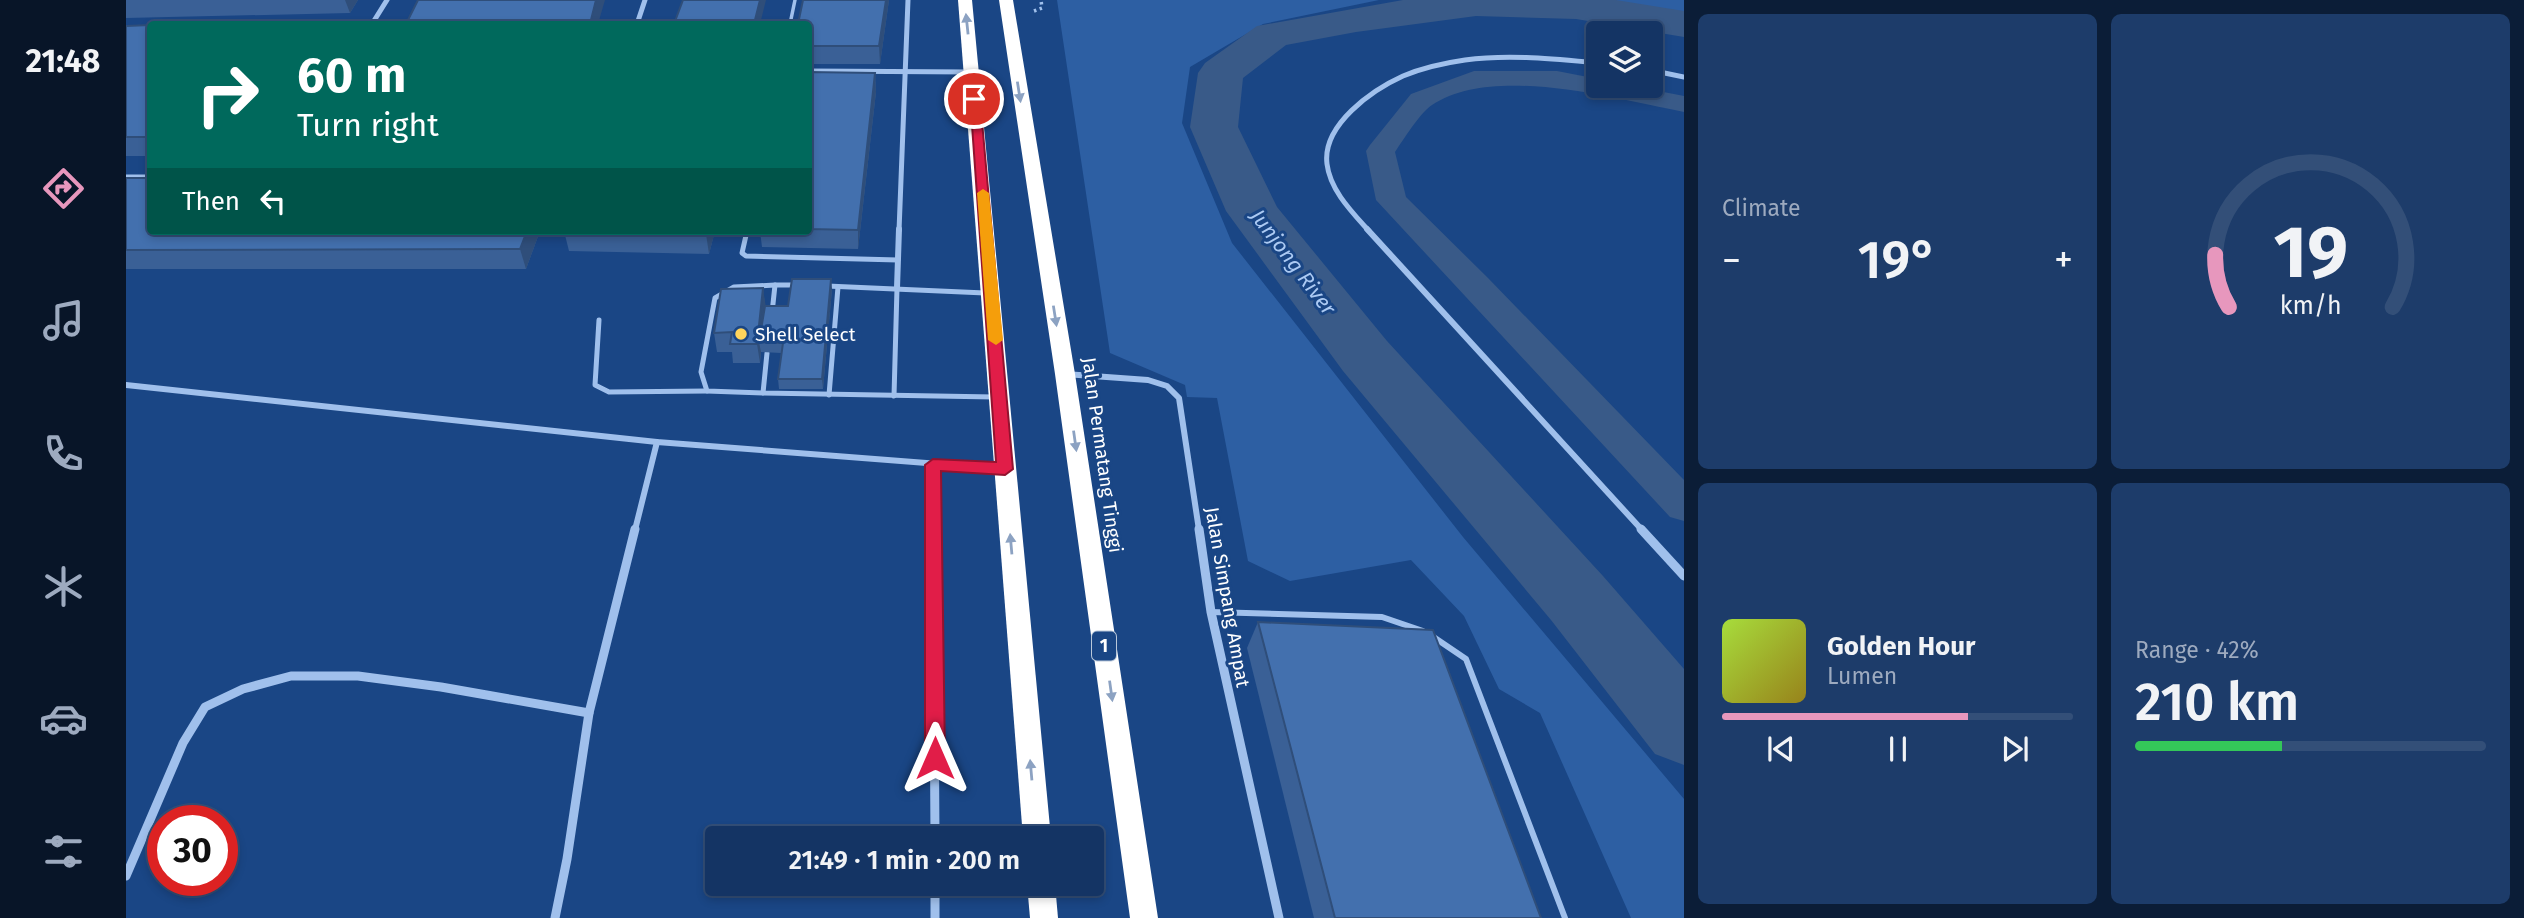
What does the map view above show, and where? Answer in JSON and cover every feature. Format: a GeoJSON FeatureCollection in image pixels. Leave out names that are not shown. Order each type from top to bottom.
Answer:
{"type":"FeatureCollection","features":[{"type":"Feature","properties":{"kind":"highway"},"geometry":{"type":"LineString","coordinates":[[965,0],[1036,826]]}},
{"type":"Feature","properties":{"kind":"highway","name":"Jalan Permatang Tinggi"},"geometry":{"type":"LineString","coordinates":[[1006,0],[1065,374],[1144,918]]}},
{"type":"Feature","properties":{"kind":"highway"},"geometry":{"type":"LineString","coordinates":[[1042,896],[1044,918]]}},
{"type":"Feature","properties":{"kind":"street"},"geometry":{"type":"LineString","coordinates":[[374,21],[387,0]]}},
{"type":"Feature","properties":{"kind":"street"},"geometry":{"type":"LineString","coordinates":[[638,21],[645,0]]}},
{"type":"Feature","properties":{"kind":"street"},"geometry":{"type":"LineString","coordinates":[[897,288],[908,0]]}},
{"type":"Feature","properties":{"kind":"street"},"geometry":{"type":"LineString","coordinates":[[1586,62],[1506,57],[1460,60],[1413,72],[1366,96],[1336,129],[1327,148],[1327,167],[1336,190],[1376,240],[1684,576]]}},
{"type":"Feature","properties":{"kind":"street"},"geometry":{"type":"LineString","coordinates":[[812,71],[972,72]]}},
{"type":"Feature","properties":{"kind":"street"},"geometry":{"type":"LineString","coordinates":[[1663,73],[1684,76]]}},
{"type":"Feature","properties":{"kind":"street"},"geometry":{"type":"LineString","coordinates":[[126,177],[147,177]]}},
{"type":"Feature","properties":{"kind":"street","name":"Jalan Simpang Ampat"},"geometry":{"type":"LineString","coordinates":[[1065,374],[1148,380],[1167,386],[1179,398],[1211,612],[1279,918]]}},
{"type":"Feature","properties":{"kind":"street"},"geometry":{"type":"LineString","coordinates":[[126,386],[657,442],[1005,469]]}},
{"type":"Feature","properties":{"kind":"street"},"geometry":{"type":"LineString","coordinates":[[555,918],[567,859],[589,713],[657,442]]}},
{"type":"Feature","properties":{"kind":"street"},"geometry":{"type":"LineString","coordinates":[[933,465],[935,826]]}},
{"type":"Feature","properties":{"kind":"street"},"geometry":{"type":"LineString","coordinates":[[126,876],[183,743],[205,707],[243,690],[291,676],[358,676],[441,687],[589,713]]}},
{"type":"Feature","properties":{"kind":"street"},"geometry":{"type":"LineString","coordinates":[[935,896],[935,918]]}},
{"type":"Feature","properties":{"kind":"lane"},"geometry":{"type":"LineString","coordinates":[[791,21],[795,0]]}},
{"type":"Feature","properties":{"kind":"lane"},"geometry":{"type":"LineString","coordinates":[[746,235],[742,253],[746,256],[898,260]]}},
{"type":"Feature","properties":{"kind":"lane"},"geometry":{"type":"LineString","coordinates":[[771,316],[775,285]]}},
{"type":"Feature","properties":{"kind":"lane"},"geometry":{"type":"LineString","coordinates":[[707,391],[701,372],[715,298],[734,287],[800,285]]}},
{"type":"Feature","properties":{"kind":"lane"},"geometry":{"type":"LineString","coordinates":[[825,286],[992,293]]}},
{"type":"Feature","properties":{"kind":"lane"},"geometry":{"type":"LineString","coordinates":[[829,395],[838,286]]}},
{"type":"Feature","properties":{"kind":"lane"},"geometry":{"type":"LineString","coordinates":[[894,396],[897,288]]}},
{"type":"Feature","properties":{"kind":"lane"},"geometry":{"type":"LineString","coordinates":[[599,320],[595,384],[609,392],[707,391],[1000,398]]}},
{"type":"Feature","properties":{"kind":"lane"},"geometry":{"type":"LineString","coordinates":[[763,393],[767,353]]}},
{"type":"Feature","properties":{"kind":"lane"},"geometry":{"type":"LineString","coordinates":[[1211,612],[1381,617],[1425,631],[1466,659],[1566,918]]}},
{"type":"Feature","properties":{"kind":"shaded area"},"geometry":{"type":"Polygon","coordinates":[[[1057,0],[1379,0],[1263,24],[1190,67],[1182,123],[1232,243],[1463,537],[1684,799],[1684,918],[1631,918],[1540,713],[1499,689],[1464,616],[1411,560],[1290,581],[1248,561],[1217,398],[1187,397],[1185,385],[1110,353],[1057,0]]]}},
{"type":"Feature","properties":{"kind":"shaded area"},"geometry":{"type":"Polygon","coordinates":[[[1610,0],[1684,0],[1684,14],[1610,0]]]}},
{"type":"Feature","properties":{"kind":"building"},"geometry":{"type":"Polygon","coordinates":[[[418,0],[596,0],[591,21],[408,21],[418,0]]]}},
{"type":"Feature","properties":{"kind":"building"},"geometry":{"type":"Polygon","coordinates":[[[683,0],[760,0],[755,21],[675,21],[683,0]]]}},
{"type":"Feature","properties":{"kind":"building"},"geometry":{"type":"Polygon","coordinates":[[[803,0],[886,0],[879,46],[812,46],[812,21],[799,21],[803,0]]]}},
{"type":"Feature","properties":{"kind":"building"},"geometry":{"type":"Polygon","coordinates":[[[147,25],[147,137],[126,137],[126,26],[147,25]]]}},
{"type":"Feature","properties":{"kind":"building"},"geometry":{"type":"Polygon","coordinates":[[[812,72],[875,73],[858,230],[812,229],[812,72]]]}},
{"type":"Feature","properties":{"kind":"building"},"geometry":{"type":"Polygon","coordinates":[[[126,178],[147,178],[147,235],[525,235],[520,249],[126,250],[126,178]]]}},
{"type":"Feature","properties":{"kind":"building"},"geometry":{"type":"Polygon","coordinates":[[[792,279],[831,279],[822,379],[778,379],[783,343],[759,342],[765,306],[788,306],[792,279]]]}},
{"type":"Feature","properties":{"kind":"building"},"geometry":{"type":"Polygon","coordinates":[[[763,288],[757,344],[730,344],[732,332],[714,333],[721,289],[763,288]]]}},
{"type":"Feature","properties":{"kind":"building"},"geometry":{"type":"Polygon","coordinates":[[[1258,622],[1433,630],[1541,918],[1335,918],[1258,622]]]}},
{"type":"Feature","properties":{"kind":"waterway","name":"Junjong River"},"geometry":{"type":"LineString","coordinates":[[1684,24],[1576,6],[1476,3],[1356,19],[1272,35],[1221,73],[1214,127],[1253,211],[1365,356],[1577,598],[1684,728]]}},
{"type":"Feature","properties":{"kind":"waterway"},"geometry":{"type":"LineString","coordinates":[[1684,104],[1557,79],[1474,79],[1421,100],[1380,151],[1391,200],[1476,285],[1684,506]]}},
{"type":"Feature","properties":{"kind":"slow traffic"},"geometry":{"type":"LineString","coordinates":[[983,193],[996,340]]}},
{"type":"Feature","properties":{"kind":"place","name":"Shell Select"},"geometry":{"type":"Point","coordinates":[741,334]}},
{"type":"Feature","properties":{"kind":"route"},"geometry":{"type":"LineString","coordinates":[[935,758],[933,465],[1005,469],[974,99]]}}]}
